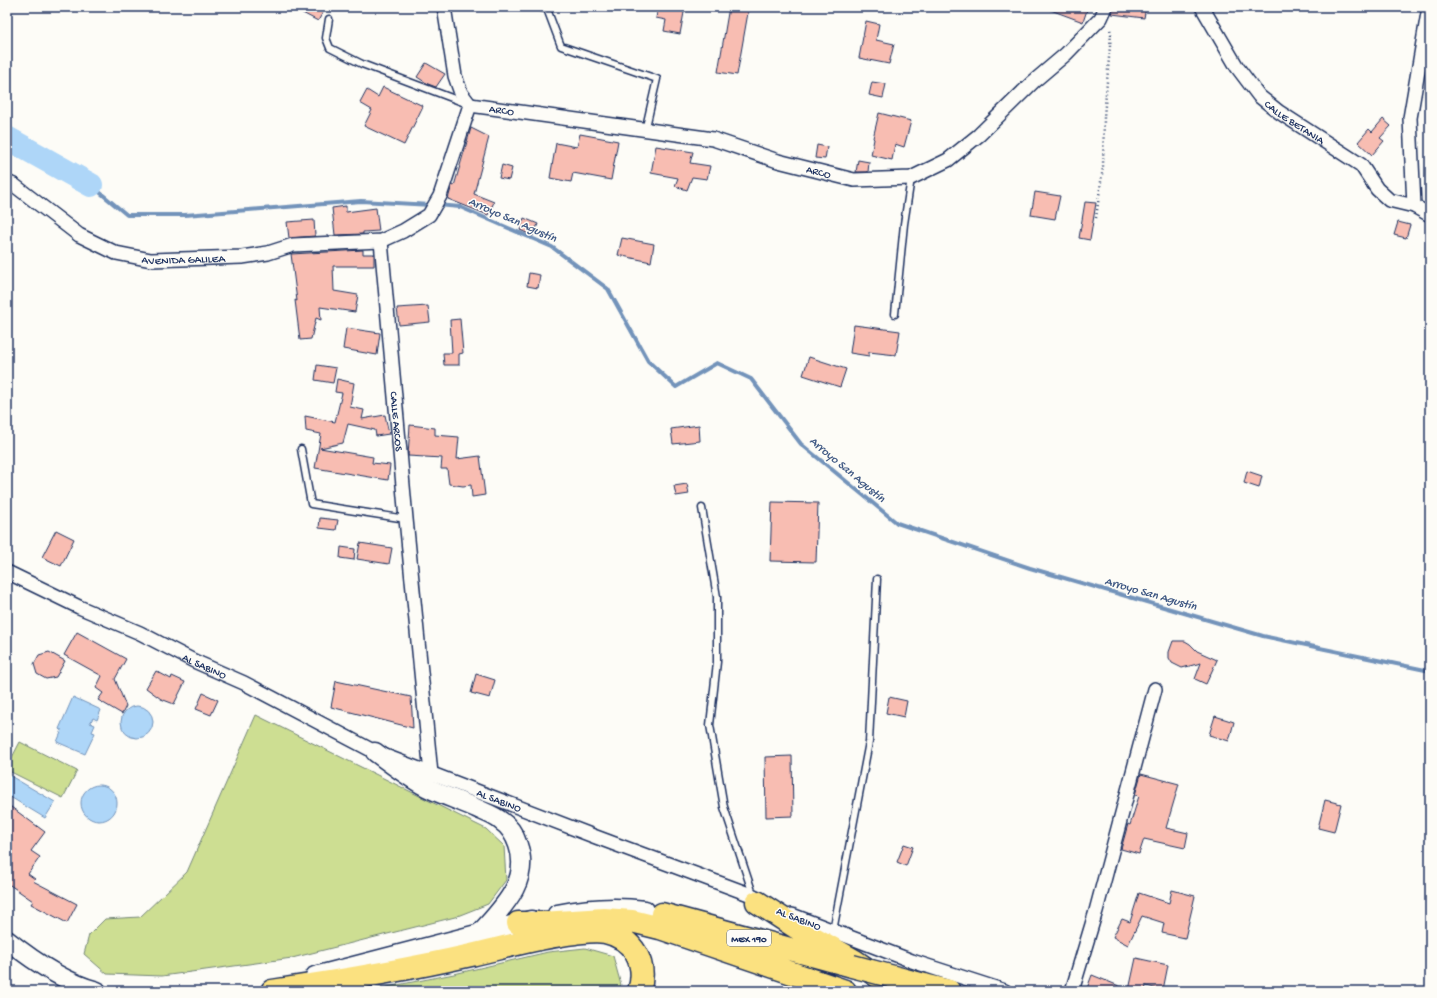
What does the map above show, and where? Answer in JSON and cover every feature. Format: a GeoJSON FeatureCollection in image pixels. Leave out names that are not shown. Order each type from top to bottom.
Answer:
{"type":"FeatureCollection","features":[{"type":"Feature","properties":{"kind":"highway"},"geometry":{"type":"LineString","coordinates":[[755,899],[797,928],[855,961],[899,991]]}},
{"type":"Feature","properties":{"kind":"highway","name":"MEX 190"},"geometry":{"type":"LineString","coordinates":[[645,910],[949,991]]}},
{"type":"Feature","properties":{"kind":"highway"},"geometry":{"type":"LineString","coordinates":[[518,923],[604,919],[632,921],[660,928],[845,991]]}},
{"type":"Feature","properties":{"kind":"highway"},"geometry":{"type":"LineString","coordinates":[[272,991],[353,979],[471,955],[549,936],[596,932],[604,932],[623,938],[633,946],[640,961],[641,976],[639,991]]}},
{"type":"Feature","properties":{"kind":"main road"},"geometry":{"type":"LineString","coordinates":[[375,752],[426,787],[501,820],[516,839],[521,852],[519,881],[507,902],[480,933]]}},
{"type":"Feature","properties":{"kind":"main road","name":"MEX 190"},"geometry":{"type":"LineString","coordinates":[[261,991],[554,914],[593,908],[620,907],[645,910]]}},
{"type":"Feature","properties":{"kind":"main road"},"geometry":{"type":"LineString","coordinates":[[7,940],[33,960],[61,976],[89,989],[97,991]]}},
{"type":"Feature","properties":{"kind":"street"},"geometry":{"type":"LineString","coordinates":[[381,241],[403,231],[429,215],[440,196],[470,105],[461,93],[455,76],[444,7]]}},
{"type":"Feature","properties":{"kind":"street","name":"CALLE BETANIA"},"geometry":{"type":"LineString","coordinates":[[1202,7],[1237,67],[1259,96],[1279,112],[1361,165],[1377,189],[1389,200],[1414,206],[1430,216]]}},
{"type":"Feature","properties":{"kind":"street"},"geometry":{"type":"LineString","coordinates":[[1414,206],[1410,118],[1430,7]]}},
{"type":"Feature","properties":{"kind":"street","name":"ARCO"},"geometry":{"type":"LineString","coordinates":[[470,105],[645,131],[713,139],[778,161],[854,180],[911,178],[948,160],[978,135],[1033,82],[1066,54],[1101,18],[1105,8]]}},
{"type":"Feature","properties":{"kind":"street","name":"AVENIDA GALILEA"},"geometry":{"type":"LineString","coordinates":[[7,182],[14,185],[79,235],[116,252],[151,260],[242,256],[268,253],[293,245],[381,241]]}},
{"type":"Feature","properties":{"kind":"street","name":"CALLE ARCOS"},"geometry":{"type":"LineString","coordinates":[[381,241],[431,774]]}},
{"type":"Feature","properties":{"kind":"street","name":"AL SABINO"},"geometry":{"type":"LineString","coordinates":[[7,572],[79,607],[140,633],[194,661],[244,683],[375,752],[912,961],[1005,991]]}},
{"type":"Feature","properties":{"kind":"street"},"geometry":{"type":"LineString","coordinates":[[1072,991],[1096,911],[1155,689]]}},
{"type":"Feature","properties":{"kind":"lane"},"geometry":{"type":"LineString","coordinates":[[538,7],[547,9],[561,46],[657,79],[645,131]]}},
{"type":"Feature","properties":{"kind":"lane"},"geometry":{"type":"LineString","coordinates":[[330,19],[326,38],[330,48],[362,64],[470,105]]}},
{"type":"Feature","properties":{"kind":"lane"},"geometry":{"type":"LineString","coordinates":[[895,314],[904,224],[911,178]]}},
{"type":"Feature","properties":{"kind":"lane"},"geometry":{"type":"LineString","coordinates":[[301,449],[311,504],[406,519]]}},
{"type":"Feature","properties":{"kind":"lane"},"geometry":{"type":"LineString","coordinates":[[702,508],[717,597],[717,662],[710,725],[724,807],[755,899]]}},
{"type":"Feature","properties":{"kind":"lane"},"geometry":{"type":"LineString","coordinates":[[833,931],[869,742],[877,579]]}},
{"type":"Feature","properties":{"kind":"path"},"geometry":{"type":"LineString","coordinates":[[1096,218],[1103,167],[1104,117],[1111,34],[1105,8]]}},
{"type":"Feature","properties":{"kind":"green space"},"geometry":{"type":"Polygon","coordinates":[[[256,715],[486,829],[504,846],[506,880],[488,904],[455,917],[292,958],[162,976],[107,974],[84,954],[89,935],[105,919],[140,917],[187,872],[256,715]]]}},
{"type":"Feature","properties":{"kind":"green space"},"geometry":{"type":"Polygon","coordinates":[[[20,742],[77,771],[63,798],[7,770],[7,767],[20,742]]]}},
{"type":"Feature","properties":{"kind":"green space"},"geometry":{"type":"Polygon","coordinates":[[[585,948],[613,956],[621,985],[616,991],[366,991],[454,974],[548,952],[585,948]]]}},
{"type":"Feature","properties":{"kind":"water"},"geometry":{"type":"Polygon","coordinates":[[[73,697],[101,710],[97,720],[93,718],[90,723],[95,725],[92,732],[95,733],[85,754],[57,742],[62,730],[59,729],[73,697]]]}},
{"type":"Feature","properties":{"kind":"water"},"geometry":{"type":"Polygon","coordinates":[[[134,706],[140,706],[149,710],[153,722],[149,734],[140,738],[134,738],[125,734],[121,725],[121,719],[125,710],[134,706]]]}},
{"type":"Feature","properties":{"kind":"water"},"geometry":{"type":"Polygon","coordinates":[[[7,774],[55,802],[45,818],[7,795],[7,774]]]}},
{"type":"Feature","properties":{"kind":"water"},"geometry":{"type":"Polygon","coordinates":[[[99,785],[109,788],[114,793],[117,803],[114,813],[109,818],[99,821],[89,818],[84,813],[81,803],[84,793],[89,788],[99,785]]]}},
{"type":"Feature","properties":{"kind":"building"},"geometry":{"type":"Polygon","coordinates":[[[291,7],[326,7],[318,21],[291,7]]]}},
{"type":"Feature","properties":{"kind":"building"},"geometry":{"type":"Polygon","coordinates":[[[658,7],[685,7],[680,34],[664,31],[666,20],[656,18],[658,7]]]}},
{"type":"Feature","properties":{"kind":"building"},"geometry":{"type":"Polygon","coordinates":[[[729,7],[749,7],[737,75],[718,72],[729,7]]]}},
{"type":"Feature","properties":{"kind":"building"},"geometry":{"type":"Polygon","coordinates":[[[1048,7],[1088,7],[1083,22],[1048,9],[1048,7]]]}},
{"type":"Feature","properties":{"kind":"building"},"geometry":{"type":"Polygon","coordinates":[[[1114,7],[1146,7],[1144,18],[1112,14],[1114,7]]]}},
{"type":"Feature","properties":{"kind":"building"},"geometry":{"type":"Polygon","coordinates":[[[866,21],[879,24],[876,40],[894,44],[889,64],[859,58],[866,21]]]}},
{"type":"Feature","properties":{"kind":"building"},"geometry":{"type":"Polygon","coordinates":[[[426,63],[445,74],[436,87],[417,77],[426,63]]]}},
{"type":"Feature","properties":{"kind":"building"},"geometry":{"type":"Polygon","coordinates":[[[872,82],[886,84],[883,98],[869,95],[872,82]]]}},
{"type":"Feature","properties":{"kind":"building"},"geometry":{"type":"Polygon","coordinates":[[[383,87],[423,106],[404,145],[364,126],[372,110],[360,103],[367,90],[378,97],[383,87]]]}},
{"type":"Feature","properties":{"kind":"building"},"geometry":{"type":"Polygon","coordinates":[[[879,113],[911,121],[904,147],[895,144],[892,160],[871,155],[873,138],[879,113]]]}},
{"type":"Feature","properties":{"kind":"building"},"geometry":{"type":"Polygon","coordinates":[[[1383,119],[1391,126],[1380,138],[1384,141],[1372,155],[1358,142],[1369,129],[1372,132],[1383,119]]]}},
{"type":"Feature","properties":{"kind":"building"},"geometry":{"type":"Polygon","coordinates":[[[471,128],[489,137],[474,194],[494,202],[488,215],[448,199],[452,185],[454,186],[471,128]]]}},
{"type":"Feature","properties":{"kind":"building"},"geometry":{"type":"Polygon","coordinates":[[[580,134],[618,141],[611,180],[573,173],[571,182],[550,178],[556,143],[577,147],[580,134]]]}},
{"type":"Feature","properties":{"kind":"building"},"geometry":{"type":"Polygon","coordinates":[[[817,145],[827,147],[825,159],[815,158],[817,145]]]}},
{"type":"Feature","properties":{"kind":"building"},"geometry":{"type":"Polygon","coordinates":[[[656,146],[693,152],[690,163],[710,166],[707,179],[692,177],[687,190],[675,186],[678,178],[651,173],[656,146]]]}},
{"type":"Feature","properties":{"kind":"building"},"geometry":{"type":"Polygon","coordinates":[[[858,160],[869,162],[868,172],[856,172],[858,160]]]}},
{"type":"Feature","properties":{"kind":"building"},"geometry":{"type":"Polygon","coordinates":[[[502,165],[512,168],[509,180],[499,178],[502,165]]]}},
{"type":"Feature","properties":{"kind":"building"},"geometry":{"type":"Polygon","coordinates":[[[1035,192],[1060,196],[1055,219],[1031,215],[1035,192]]]}},
{"type":"Feature","properties":{"kind":"building"},"geometry":{"type":"Polygon","coordinates":[[[1085,202],[1096,203],[1090,240],[1079,238],[1085,202]]]}},
{"type":"Feature","properties":{"kind":"building"},"geometry":{"type":"Polygon","coordinates":[[[346,206],[346,212],[376,208],[379,231],[363,232],[363,234],[335,235],[332,208],[346,206]]]}},
{"type":"Feature","properties":{"kind":"building"},"geometry":{"type":"Polygon","coordinates":[[[524,218],[538,224],[533,236],[520,230],[524,218]]]}},
{"type":"Feature","properties":{"kind":"building"},"geometry":{"type":"Polygon","coordinates":[[[314,220],[315,236],[289,238],[287,222],[314,220]]]}},
{"type":"Feature","properties":{"kind":"building"},"geometry":{"type":"Polygon","coordinates":[[[1398,222],[1410,225],[1406,238],[1394,235],[1398,222]]]}},
{"type":"Feature","properties":{"kind":"building"},"geometry":{"type":"Polygon","coordinates":[[[622,238],[654,244],[651,262],[618,255],[622,238]]]}},
{"type":"Feature","properties":{"kind":"building"},"geometry":{"type":"Polygon","coordinates":[[[363,250],[363,254],[374,254],[374,266],[333,266],[334,291],[358,295],[355,312],[320,307],[321,320],[316,318],[311,339],[300,340],[291,254],[363,250]]]}},
{"type":"Feature","properties":{"kind":"building"},"geometry":{"type":"Polygon","coordinates":[[[529,273],[540,275],[538,288],[527,286],[529,273]]]}},
{"type":"Feature","properties":{"kind":"building"},"geometry":{"type":"Polygon","coordinates":[[[428,306],[430,322],[399,325],[397,308],[428,306]]]}},
{"type":"Feature","properties":{"kind":"building"},"geometry":{"type":"Polygon","coordinates":[[[460,319],[463,353],[459,354],[459,365],[444,365],[443,353],[452,353],[450,320],[460,319]]]}},
{"type":"Feature","properties":{"kind":"building"},"geometry":{"type":"Polygon","coordinates":[[[854,325],[900,331],[896,355],[869,352],[869,356],[850,353],[854,325]]]}},
{"type":"Feature","properties":{"kind":"building"},"geometry":{"type":"Polygon","coordinates":[[[346,328],[380,333],[377,355],[343,349],[346,328]]]}},
{"type":"Feature","properties":{"kind":"building"},"geometry":{"type":"Polygon","coordinates":[[[809,357],[846,369],[840,387],[803,375],[809,357]]]}},
{"type":"Feature","properties":{"kind":"building"},"geometry":{"type":"Polygon","coordinates":[[[317,365],[336,368],[333,383],[315,380],[317,365]]]}},
{"type":"Feature","properties":{"kind":"building"},"geometry":{"type":"Polygon","coordinates":[[[337,379],[354,383],[350,407],[364,410],[362,419],[385,415],[389,434],[376,436],[375,430],[348,424],[343,443],[320,448],[373,457],[372,463],[390,465],[388,480],[315,468],[321,434],[306,431],[305,416],[335,422],[342,393],[335,392],[337,379]]]}},
{"type":"Feature","properties":{"kind":"building"},"geometry":{"type":"Polygon","coordinates":[[[410,425],[435,428],[435,435],[459,437],[457,459],[480,456],[485,495],[472,497],[471,485],[463,486],[449,484],[447,469],[441,469],[442,458],[408,456],[410,425]]]}},
{"type":"Feature","properties":{"kind":"building"},"geometry":{"type":"Polygon","coordinates":[[[699,425],[700,441],[673,444],[671,429],[699,425]]]}},
{"type":"Feature","properties":{"kind":"building"},"geometry":{"type":"Polygon","coordinates":[[[1247,471],[1262,476],[1259,488],[1244,483],[1247,471]]]}},
{"type":"Feature","properties":{"kind":"building"},"geometry":{"type":"Polygon","coordinates":[[[687,484],[689,494],[676,496],[674,486],[687,484]]]}},
{"type":"Feature","properties":{"kind":"building"},"geometry":{"type":"Polygon","coordinates":[[[772,502],[818,503],[816,562],[770,561],[772,502]]]}},
{"type":"Feature","properties":{"kind":"building"},"geometry":{"type":"Polygon","coordinates":[[[320,518],[338,520],[336,530],[319,528],[320,518]]]}},
{"type":"Feature","properties":{"kind":"building"},"geometry":{"type":"Polygon","coordinates":[[[56,530],[74,539],[61,566],[42,557],[56,530]]]}},
{"type":"Feature","properties":{"kind":"building"},"geometry":{"type":"Polygon","coordinates":[[[360,543],[392,548],[389,564],[357,559],[360,543]]]}},
{"type":"Feature","properties":{"kind":"building"},"geometry":{"type":"Polygon","coordinates":[[[341,547],[355,549],[354,560],[340,558],[341,547]]]}},
{"type":"Feature","properties":{"kind":"building"},"geometry":{"type":"Polygon","coordinates":[[[77,632],[126,659],[115,679],[126,706],[122,714],[98,700],[103,693],[96,688],[102,676],[64,655],[77,632]]]}},
{"type":"Feature","properties":{"kind":"building"},"geometry":{"type":"Polygon","coordinates":[[[1173,641],[1185,641],[1197,651],[1217,660],[1206,684],[1195,679],[1201,663],[1182,668],[1172,663],[1169,658],[1169,652],[1173,641]]]}},
{"type":"Feature","properties":{"kind":"building"},"geometry":{"type":"Polygon","coordinates":[[[49,652],[65,661],[56,677],[46,679],[37,674],[34,664],[39,655],[49,652]]]}},
{"type":"Feature","properties":{"kind":"building"},"geometry":{"type":"Polygon","coordinates":[[[156,671],[171,679],[172,676],[185,682],[174,704],[161,699],[146,688],[156,671]]]}},
{"type":"Feature","properties":{"kind":"building"},"geometry":{"type":"Polygon","coordinates":[[[476,674],[495,680],[490,698],[471,693],[476,674]]]}},
{"type":"Feature","properties":{"kind":"building"},"geometry":{"type":"Polygon","coordinates":[[[336,681],[411,697],[413,728],[331,707],[336,681]]]}},
{"type":"Feature","properties":{"kind":"building"},"geometry":{"type":"Polygon","coordinates":[[[203,693],[218,700],[211,715],[196,709],[203,693]]]}},
{"type":"Feature","properties":{"kind":"building"},"geometry":{"type":"Polygon","coordinates":[[[889,697],[907,701],[904,717],[886,713],[889,697]]]}},
{"type":"Feature","properties":{"kind":"building"},"geometry":{"type":"Polygon","coordinates":[[[1215,716],[1234,722],[1229,741],[1209,735],[1215,716]]]}},
{"type":"Feature","properties":{"kind":"building"},"geometry":{"type":"Polygon","coordinates":[[[792,756],[793,816],[766,817],[765,757],[792,756]]]}},
{"type":"Feature","properties":{"kind":"building"},"geometry":{"type":"Polygon","coordinates":[[[1141,774],[1179,784],[1166,828],[1188,833],[1185,848],[1144,839],[1139,854],[1121,849],[1128,824],[1130,825],[1139,796],[1135,795],[1141,774]]]}},
{"type":"Feature","properties":{"kind":"building"},"geometry":{"type":"Polygon","coordinates":[[[1325,800],[1341,804],[1334,832],[1318,828],[1325,800]]]}},
{"type":"Feature","properties":{"kind":"building"},"geometry":{"type":"Polygon","coordinates":[[[7,804],[45,832],[31,851],[40,857],[28,874],[35,879],[33,881],[77,904],[67,923],[31,904],[33,901],[7,883],[7,804]]]}},
{"type":"Feature","properties":{"kind":"building"},"geometry":{"type":"Polygon","coordinates":[[[904,844],[913,847],[906,866],[897,862],[904,844]]]}},
{"type":"Feature","properties":{"kind":"building"},"geometry":{"type":"Polygon","coordinates":[[[1172,890],[1195,896],[1185,938],[1162,933],[1164,923],[1142,916],[1128,945],[1113,937],[1122,919],[1130,922],[1139,893],[1169,903],[1172,890]]]}},
{"type":"Feature","properties":{"kind":"building"},"geometry":{"type":"Polygon","coordinates":[[[1136,958],[1168,965],[1163,990],[1146,986],[1145,991],[1086,991],[1092,975],[1129,990],[1136,958]]]}},
{"type":"Feature","properties":{"kind":"waterway","name":"Arroyo San Agustín"},"geometry":{"type":"LineString","coordinates":[[7,138],[91,185],[127,215],[185,215],[361,201],[431,205]]}},
{"type":"Feature","properties":{"kind":"waterway","name":"Arroyo San Agustín"},"geometry":{"type":"LineString","coordinates":[[7,138],[91,185]]}},
{"type":"Feature","properties":{"kind":"waterway","name":"Arroyo San Agustín"},"geometry":{"type":"LineString","coordinates":[[438,205],[460,207],[552,247],[608,289],[648,361],[676,387],[717,363],[751,379],[801,444],[897,523],[1030,568],[1263,636],[1430,671]]}}]}
